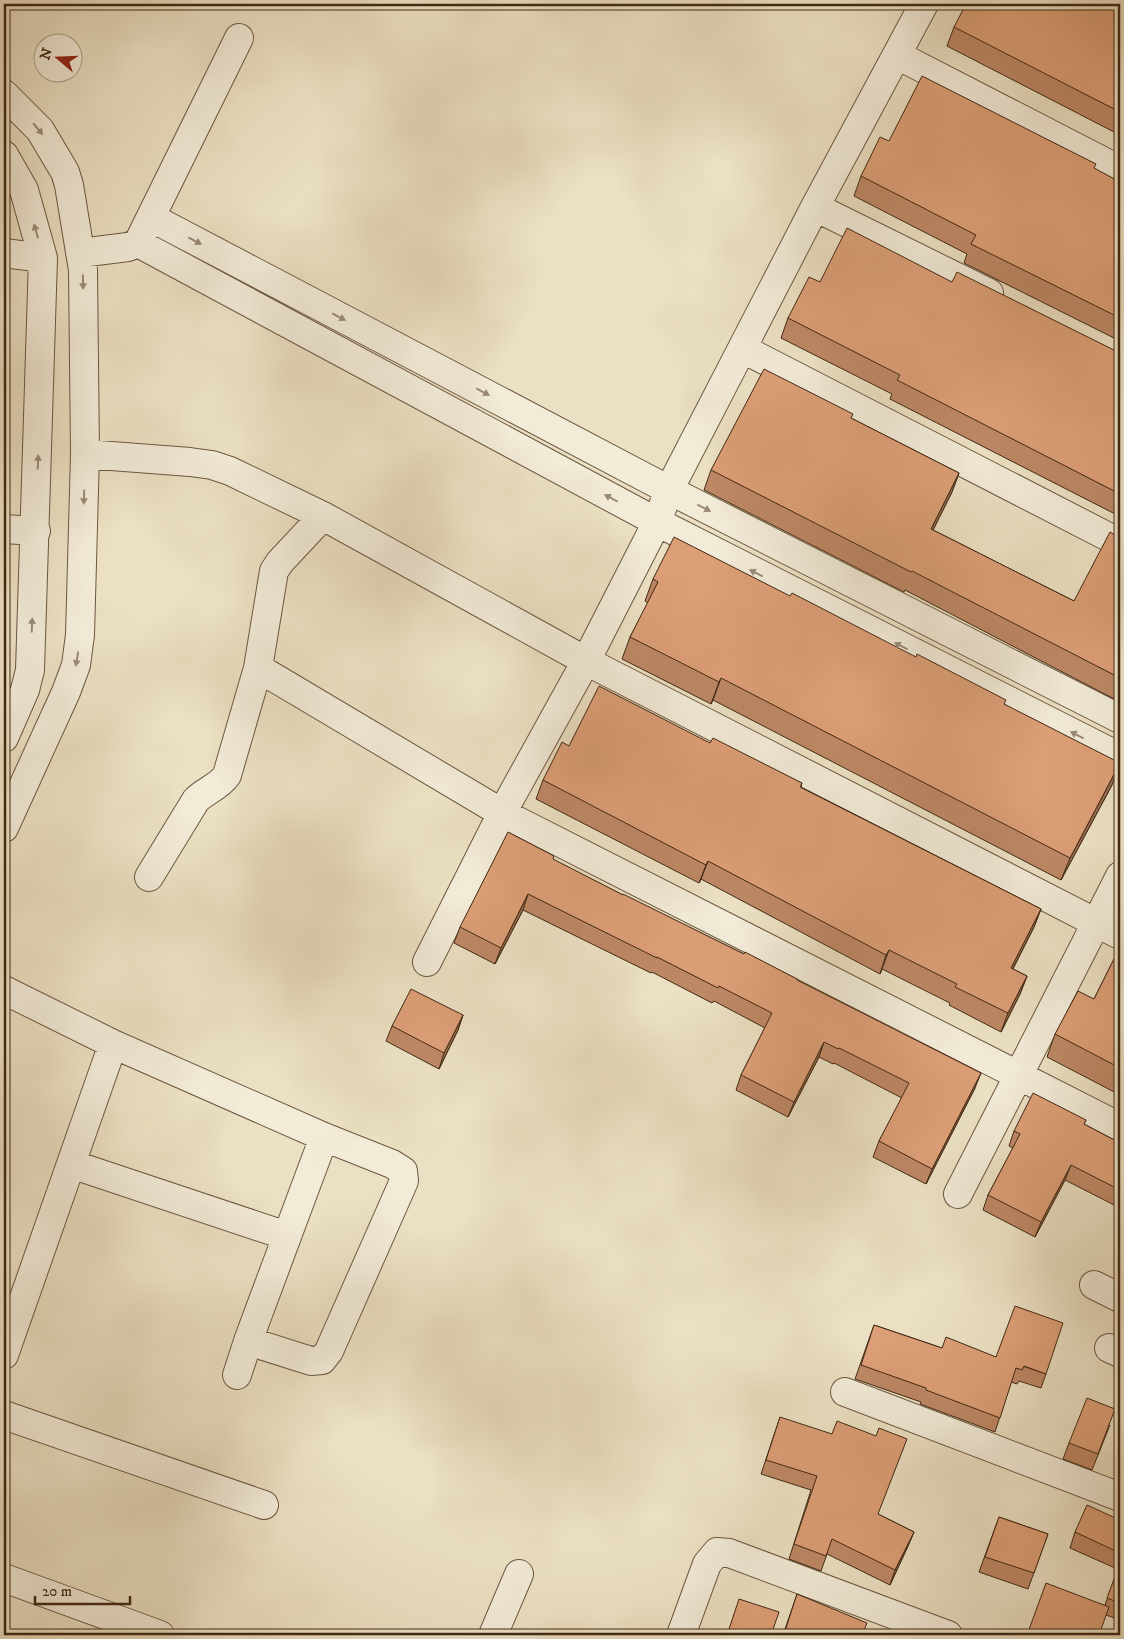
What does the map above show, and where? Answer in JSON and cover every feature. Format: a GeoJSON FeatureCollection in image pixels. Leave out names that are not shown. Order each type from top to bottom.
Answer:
{"type":"FeatureCollection","features":[{"type":"Feature","properties":{"kind":"street"},"geometry":{"type":"LineString","coordinates":[[427,962],[502,813],[586,661],[657,522],[669,490],[815,207],[924,4]]}},
{"type":"Feature","properties":{"kind":"street"},"geometry":{"type":"LineString","coordinates":[[80,253],[128,247],[138,243],[152,218],[239,38]]}},
{"type":"Feature","properties":{"kind":"street"},"geometry":{"type":"LineString","coordinates":[[897,55],[1120,170]]}},
{"type":"Feature","properties":{"kind":"street"},"geometry":{"type":"LineString","coordinates":[[4,94],[40,130],[65,172],[70,185],[83,270],[85,454],[80,635],[76,665],[66,692],[4,828]]}},
{"type":"Feature","properties":{"kind":"street"},"geometry":{"type":"LineString","coordinates":[[4,154],[24,190],[43,258],[36,531],[30,670],[15,689],[4,738]]}},
{"type":"Feature","properties":{"kind":"street"},"geometry":{"type":"LineString","coordinates":[[815,207],[1007,302]]}},
{"type":"Feature","properties":{"kind":"street"},"geometry":{"type":"LineString","coordinates":[[152,218],[669,490],[1120,719]]}},
{"type":"Feature","properties":{"kind":"street"},"geometry":{"type":"LineString","coordinates":[[138,243],[657,522],[1120,757]]}},
{"type":"Feature","properties":{"kind":"street"},"geometry":{"type":"LineString","coordinates":[[4,253],[43,258]]}},
{"type":"Feature","properties":{"kind":"street"},"geometry":{"type":"LineString","coordinates":[[743,349],[1120,543]]}},
{"type":"Feature","properties":{"kind":"street"},"geometry":{"type":"LineString","coordinates":[[85,454],[190,462],[212,465],[230,471],[323,516],[586,661],[1120,935]]}},
{"type":"Feature","properties":{"kind":"street"},"geometry":{"type":"LineString","coordinates":[[150,877],[196,800],[204,792],[223,781],[227,775],[258,668],[274,571],[280,562],[323,516]]}},
{"type":"Feature","properties":{"kind":"street"},"geometry":{"type":"LineString","coordinates":[[4,529],[36,531]]}},
{"type":"Feature","properties":{"kind":"street"},"geometry":{"type":"LineString","coordinates":[[258,668],[502,813],[1120,1127]]}},
{"type":"Feature","properties":{"kind":"street"},"geometry":{"type":"LineString","coordinates":[[958,1194],[1120,876]]}},
{"type":"Feature","properties":{"kind":"street"},"geometry":{"type":"LineString","coordinates":[[4,990],[112,1044],[324,1137],[392,1164],[403,1171],[404,1181],[328,1351],[322,1360],[311,1362],[248,1341]]}},
{"type":"Feature","properties":{"kind":"street"},"geometry":{"type":"LineString","coordinates":[[4,1355],[112,1044]]}},
{"type":"Feature","properties":{"kind":"street"},"geometry":{"type":"LineString","coordinates":[[237,1375],[286,1236],[324,1137]]}},
{"type":"Feature","properties":{"kind":"street"},"geometry":{"type":"LineString","coordinates":[[71,1164],[286,1236]]}},
{"type":"Feature","properties":{"kind":"street"},"geometry":{"type":"LineString","coordinates":[[1094,1285],[1120,1298]]}},
{"type":"Feature","properties":{"kind":"street"},"geometry":{"type":"LineString","coordinates":[[845,1392],[1120,1497]]}},
{"type":"Feature","properties":{"kind":"street"},"geometry":{"type":"LineString","coordinates":[[4,1414],[264,1505]]}},
{"type":"Feature","properties":{"kind":"street"},"geometry":{"type":"LineString","coordinates":[[681,1635],[707,1564],[716,1552],[728,1553],[889,1625],[948,1635]]}},
{"type":"Feature","properties":{"kind":"street"},"geometry":{"type":"LineString","coordinates":[[493,1635],[519,1574]]}},
{"type":"Feature","properties":{"kind":"street"},"geometry":{"type":"LineString","coordinates":[[4,1578],[160,1635]]}},
{"type":"Feature","properties":{"kind":"building"},"geometry":{"type":"Polygon","coordinates":[[[966,4],[1120,4],[1120,112],[954,27],[966,4]]]}},
{"type":"Feature","properties":{"kind":"building"},"geometry":{"type":"Polygon","coordinates":[[[922,76],[1096,164],[1094,168],[1120,182],[1120,318],[971,244],[976,235],[861,176],[880,137],[889,141],[922,76]]]}},
{"type":"Feature","properties":{"kind":"building"},"geometry":{"type":"Polygon","coordinates":[[[847,228],[952,282],[957,272],[1120,353],[1120,494],[897,380],[900,375],[788,318],[809,277],[820,282],[847,228]]]}},
{"type":"Feature","properties":{"kind":"building"},"geometry":{"type":"Polygon","coordinates":[[[764,369],[853,414],[851,418],[959,473],[931,529],[1074,601],[1110,532],[1120,538],[1120,678],[711,470],[764,369]]]}},
{"type":"Feature","properties":{"kind":"building"},"geometry":{"type":"Polygon","coordinates":[[[674,537],[790,596],[792,593],[916,657],[917,654],[1006,700],[1004,704],[1120,763],[1070,858],[721,678],[719,682],[630,637],[658,582],[653,579],[674,537]]]}},
{"type":"Feature","properties":{"kind":"building"},"geometry":{"type":"Polygon","coordinates":[[[599,686],[710,743],[713,738],[802,783],[800,787],[1041,909],[1011,968],[1027,976],[1008,1013],[955,987],[957,984],[889,950],[886,955],[708,861],[706,865],[543,780],[562,742],[569,746],[599,686]]]}},
{"type":"Feature","properties":{"kind":"building"},"geometry":{"type":"Polygon","coordinates":[[[508,832],[554,856],[553,859],[623,895],[744,954],[745,952],[981,1073],[932,1169],[879,1141],[909,1083],[824,1042],[794,1102],[741,1075],[772,1013],[528,894],[501,948],[460,927],[508,832]]]}},
{"type":"Feature","properties":{"kind":"building"},"geometry":{"type":"Polygon","coordinates":[[[1120,947],[1120,1068],[1055,1034],[1078,991],[1094,999],[1120,947]]]}},
{"type":"Feature","properties":{"kind":"building"},"geometry":{"type":"Polygon","coordinates":[[[411,989],[463,1015],[444,1053],[392,1026],[411,989]]]}},
{"type":"Feature","properties":{"kind":"building"},"geometry":{"type":"Polygon","coordinates":[[[1033,1093],[1086,1120],[1084,1124],[1120,1143],[1120,1190],[1071,1165],[1041,1222],[988,1195],[1020,1134],[1014,1131],[1033,1093]]]}},
{"type":"Feature","properties":{"kind":"building"},"geometry":{"type":"Polygon","coordinates":[[[1015,1306],[1063,1323],[1046,1374],[1024,1366],[1022,1370],[1016,1368],[1000,1418],[926,1390],[926,1388],[861,1365],[874,1325],[942,1348],[946,1337],[996,1357],[1015,1306]]]}},
{"type":"Feature","properties":{"kind":"building"},"geometry":{"type":"Polygon","coordinates":[[[1087,1398],[1115,1409],[1098,1454],[1069,1443],[1087,1398]]]}},
{"type":"Feature","properties":{"kind":"building"},"geometry":{"type":"Polygon","coordinates":[[[780,1417],[832,1434],[837,1421],[876,1436],[879,1428],[907,1439],[878,1514],[914,1532],[895,1570],[832,1539],[826,1556],[794,1544],[817,1476],[766,1460],[780,1417]]]}},
{"type":"Feature","properties":{"kind":"building"},"geometry":{"type":"Polygon","coordinates":[[[1087,1505],[1120,1520],[1120,1553],[1075,1532],[1087,1505]]]}},
{"type":"Feature","properties":{"kind":"building"},"geometry":{"type":"Polygon","coordinates":[[[999,1517],[1048,1534],[1034,1573],[985,1557],[999,1517]]]}},
{"type":"Feature","properties":{"kind":"building"},"geometry":{"type":"Polygon","coordinates":[[[1120,1563],[1120,1603],[1107,1598],[1120,1563]]]}},
{"type":"Feature","properties":{"kind":"building"},"geometry":{"type":"Polygon","coordinates":[[[1046,1583],[1109,1607],[1099,1635],[1027,1635],[1046,1583]]]}},
{"type":"Feature","properties":{"kind":"building"},"geometry":{"type":"Polygon","coordinates":[[[797,1594],[867,1623],[862,1635],[784,1634],[797,1594]]]}},
{"type":"Feature","properties":{"kind":"building"},"geometry":{"type":"Polygon","coordinates":[[[739,1599],[779,1612],[771,1635],[727,1635],[739,1599]]]}}]}
